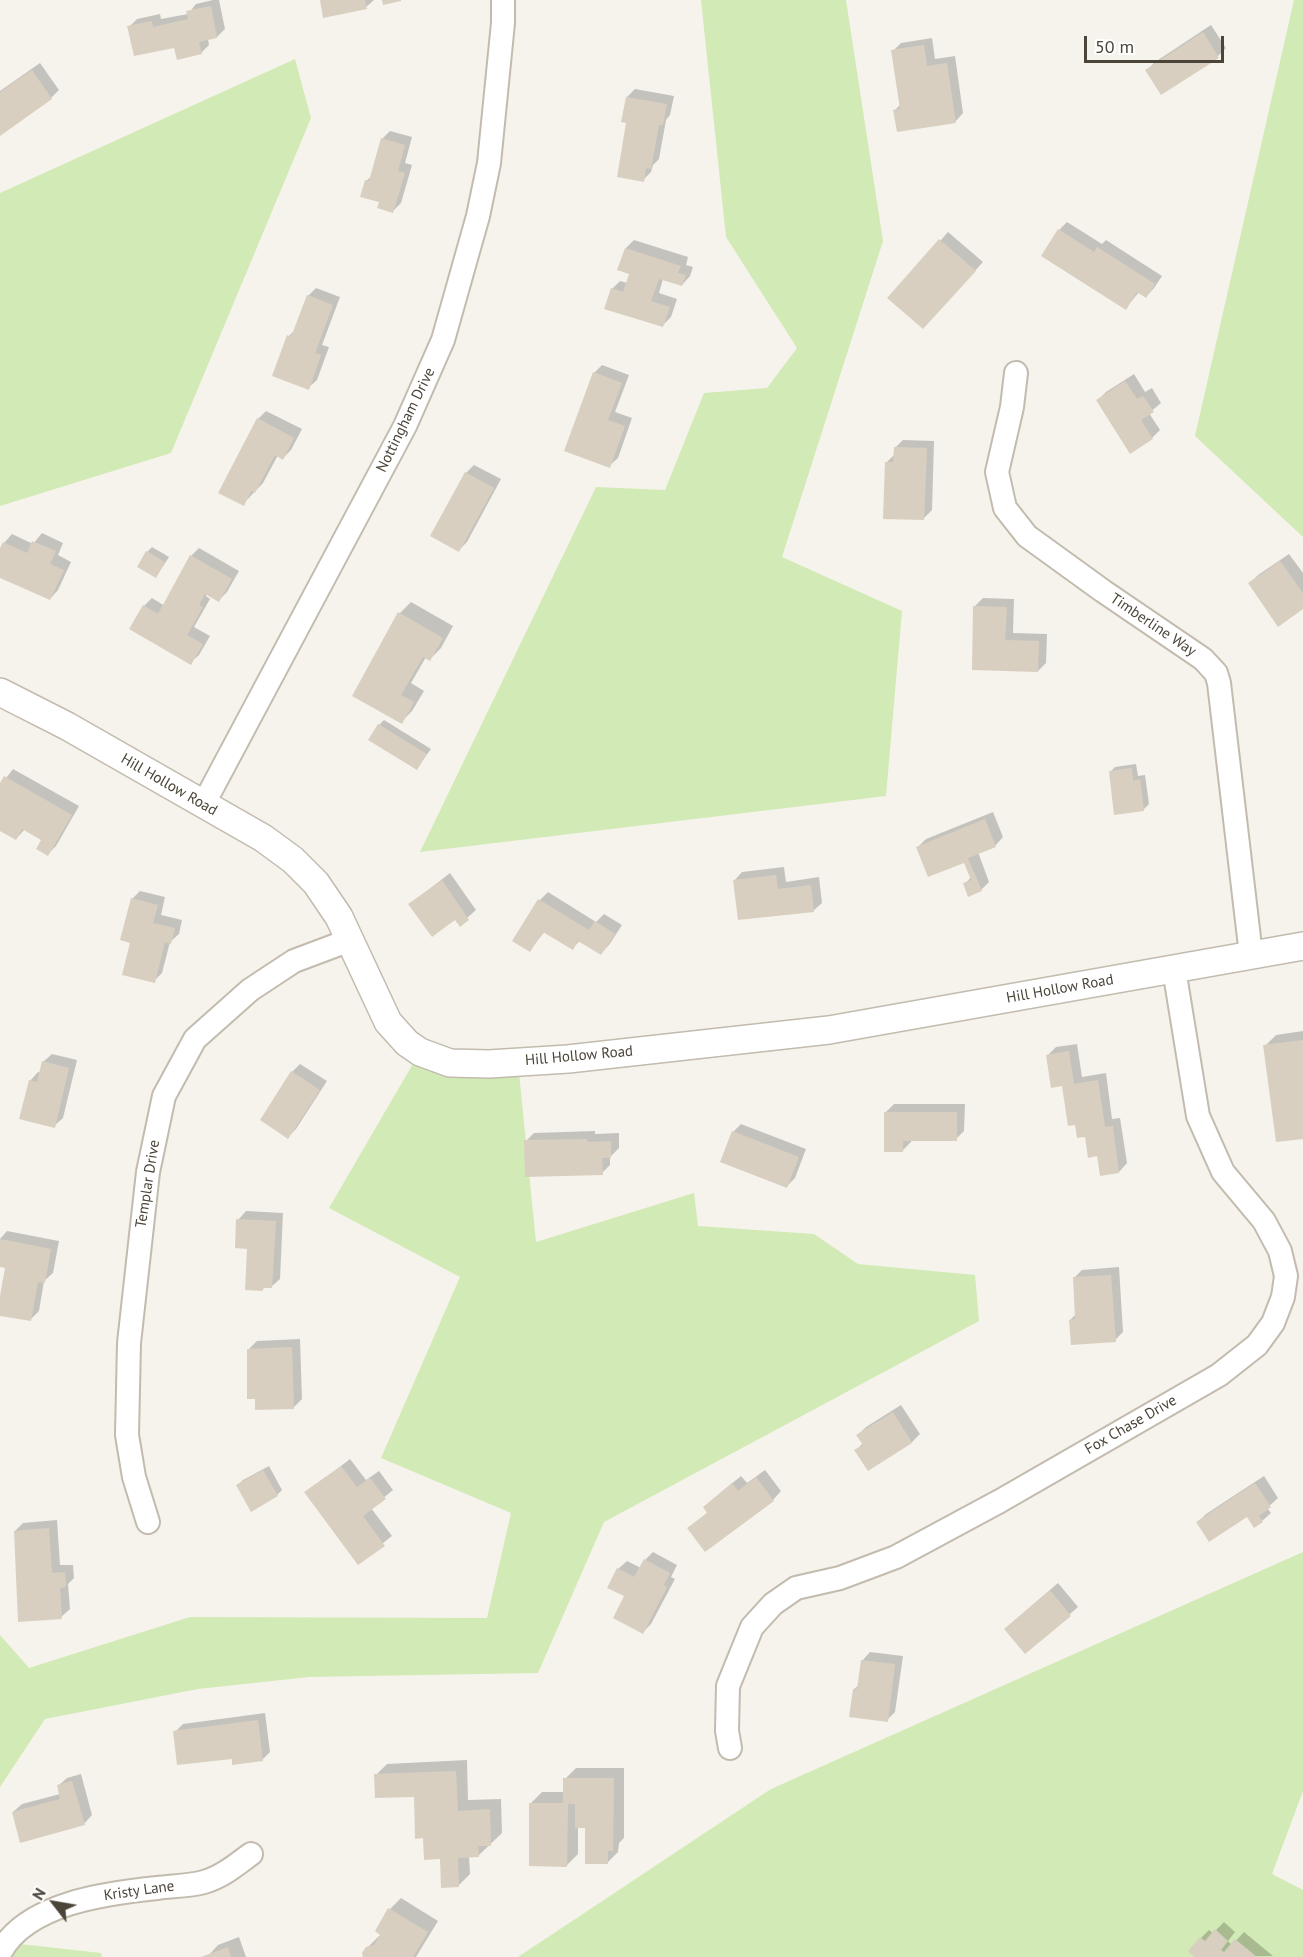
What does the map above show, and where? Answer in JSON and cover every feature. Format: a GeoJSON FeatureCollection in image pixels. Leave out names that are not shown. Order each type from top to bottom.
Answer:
{"type":"FeatureCollection","features":[{"type":"Feature","properties":{"kind":"street","name":"Nottingham Drive"},"geometry":{"type":"LineString","coordinates":[[203,804],[405,426],[443,340],[478,216],[489,163],[503,23],[503,0]]}},
{"type":"Feature","properties":{"kind":"street","name":"Timberline Way"},"geometry":{"type":"LineString","coordinates":[[1016,373],[1012,407],[997,472],[1005,508],[1027,536],[1203,659],[1216,673],[1251,955]]}},
{"type":"Feature","properties":{"kind":"street","name":"Hill Hollow Road"},"geometry":{"type":"LineString","coordinates":[[0,692],[67,726],[263,838],[293,860],[316,883],[339,917],[388,1022],[407,1043],[420,1052],[450,1063],[489,1064],[568,1059],[829,1030],[1303,946]]}},
{"type":"Feature","properties":{"kind":"street","name":"Templar Drive"},"geometry":{"type":"LineString","coordinates":[[148,1522],[134,1477],[127,1436],[129,1343],[148,1172],[164,1096],[195,1039],[250,990],[294,961],[351,940]]}},
{"type":"Feature","properties":{"kind":"street","name":"Fox Chase Drive"},"geometry":{"type":"LineString","coordinates":[[730,1748],[727,1731],[728,1686],[752,1627],[773,1604],[796,1588],[840,1578],[896,1557],[1000,1501],[1219,1375],[1257,1345],[1273,1323],[1283,1297],[1286,1276],[1280,1251],[1264,1221],[1223,1172],[1198,1116],[1174,969]]}},
{"type":"Feature","properties":{"kind":"street","name":"Kristy Lane"},"geometry":{"type":"LineString","coordinates":[[0,1953],[20,1929],[45,1913],[86,1898],[131,1890],[203,1882],[226,1872],[251,1854]]}},
{"type":"Feature","properties":{"kind":"green space"},"geometry":{"type":"Polygon","coordinates":[[[701,0],[846,0],[883,241],[782,557],[902,611],[886,796],[420,852],[596,487],[665,490],[704,393],[767,388],[797,348],[726,237],[701,0]]]}},
{"type":"Feature","properties":{"kind":"green space"},"geometry":{"type":"Polygon","coordinates":[[[1294,0],[1303,0],[1303,537],[1195,436],[1294,0]]]}},
{"type":"Feature","properties":{"kind":"green space"},"geometry":{"type":"Polygon","coordinates":[[[295,59],[311,118],[171,453],[0,506],[0,193],[295,59]]]}},
{"type":"Feature","properties":{"kind":"green space"},"geometry":{"type":"Polygon","coordinates":[[[421,1050],[518,1063],[536,1242],[694,1193],[698,1226],[814,1234],[858,1264],[975,1275],[979,1321],[604,1522],[538,1673],[309,1677],[198,1689],[45,1719],[0,1787],[0,1635],[29,1668],[190,1617],[487,1618],[511,1513],[381,1458],[460,1277],[329,1208],[421,1050]]]}},
{"type":"Feature","properties":{"kind":"green space"},"geometry":{"type":"Polygon","coordinates":[[[1303,1552],[1303,1791],[1272,1874],[1303,1890],[1303,1957],[518,1957],[771,1789],[1303,1552]]]}},
{"type":"Feature","properties":{"kind":"green space"},"geometry":{"type":"Polygon","coordinates":[[[11,1943],[101,1953],[102,1957],[0,1957],[11,1943]]]}},
{"type":"Feature","properties":{"kind":"building"},"geometry":{"type":"Polygon","coordinates":[[[320,0],[365,0],[367,9],[323,18],[320,0]]]}},
{"type":"Feature","properties":{"kind":"building"},"geometry":{"type":"Polygon","coordinates":[[[382,0],[401,0],[401,1],[383,5],[382,0]]]}},
{"type":"Feature","properties":{"kind":"building"},"geometry":{"type":"Polygon","coordinates":[[[211,6],[217,38],[199,42],[202,54],[177,60],[174,48],[134,56],[127,26],[152,21],[153,27],[188,19],[186,11],[211,6]]]}},
{"type":"Feature","properties":{"kind":"building"},"geometry":{"type":"Polygon","coordinates":[[[1203,32],[1219,58],[1161,95],[1145,70],[1203,32]]]}},
{"type":"Feature","properties":{"kind":"building"},"geometry":{"type":"Polygon","coordinates":[[[924,45],[927,66],[947,63],[956,123],[897,132],[893,110],[900,109],[891,50],[924,45]]]}},
{"type":"Feature","properties":{"kind":"building"},"geometry":{"type":"Polygon","coordinates":[[[32,70],[52,99],[0,136],[0,92],[32,70]]]}},
{"type":"Feature","properties":{"kind":"building"},"geometry":{"type":"Polygon","coordinates":[[[626,97],[667,104],[663,125],[659,125],[651,169],[646,168],[644,182],[617,177],[626,123],[621,122],[626,97]]]}},
{"type":"Feature","properties":{"kind":"building"},"geometry":{"type":"Polygon","coordinates":[[[381,138],[405,145],[398,171],[405,173],[393,213],[377,208],[379,202],[360,197],[365,180],[369,181],[381,138]]]}},
{"type":"Feature","properties":{"kind":"building"},"geometry":{"type":"Polygon","coordinates":[[[1058,229],[1094,252],[1097,247],[1155,284],[1146,298],[1137,292],[1126,310],[1041,256],[1058,229]]]}},
{"type":"Feature","properties":{"kind":"building"},"geometry":{"type":"Polygon","coordinates":[[[939,239],[976,271],[923,329],[887,298],[939,239]]]}},
{"type":"Feature","properties":{"kind":"building"},"geometry":{"type":"Polygon","coordinates":[[[625,248],[681,266],[678,273],[686,275],[682,286],[659,279],[651,301],[670,307],[663,327],[604,309],[611,288],[623,292],[629,274],[617,270],[625,248]]]}},
{"type":"Feature","properties":{"kind":"building"},"geometry":{"type":"Polygon","coordinates":[[[307,295],[333,305],[315,353],[321,355],[309,390],[272,376],[287,335],[291,337],[307,295]]]}},
{"type":"Feature","properties":{"kind":"building"},"geometry":{"type":"Polygon","coordinates":[[[593,372],[622,383],[608,420],[625,426],[610,468],[564,451],[593,372]]]}},
{"type":"Feature","properties":{"kind":"building"},"geometry":{"type":"Polygon","coordinates":[[[1125,381],[1137,399],[1143,396],[1154,412],[1141,420],[1153,439],[1130,454],[1096,400],[1125,381]]]}},
{"type":"Feature","properties":{"kind":"building"},"geometry":{"type":"Polygon","coordinates":[[[257,418],[294,438],[283,460],[275,455],[255,493],[251,491],[244,506],[218,493],[257,418]]]}},
{"type":"Feature","properties":{"kind":"building"},"geometry":{"type":"Polygon","coordinates":[[[894,447],[927,448],[924,520],[883,519],[885,462],[893,462],[894,447]]]}},
{"type":"Feature","properties":{"kind":"building"},"geometry":{"type":"Polygon","coordinates":[[[465,472],[494,488],[459,552],[430,536],[465,472]]]}},
{"type":"Feature","properties":{"kind":"building"},"geometry":{"type":"Polygon","coordinates":[[[32,541],[56,551],[50,564],[64,570],[50,600],[0,578],[0,548],[3,542],[27,553],[32,541]]]}},
{"type":"Feature","properties":{"kind":"building"},"geometry":{"type":"Polygon","coordinates":[[[146,551],[165,562],[156,578],[137,567],[146,551]]]}},
{"type":"Feature","properties":{"kind":"building"},"geometry":{"type":"Polygon","coordinates":[[[190,555],[232,579],[219,602],[205,594],[199,605],[203,607],[187,635],[203,644],[191,665],[129,629],[143,605],[158,614],[190,555]]]}},
{"type":"Feature","properties":{"kind":"building"},"geometry":{"type":"Polygon","coordinates":[[[1280,561],[1303,593],[1303,609],[1278,627],[1248,583],[1280,561]]]}},
{"type":"Feature","properties":{"kind":"building"},"geometry":{"type":"Polygon","coordinates":[[[973,606],[1007,607],[1005,640],[1039,641],[1038,672],[972,670],[973,606]]]}},
{"type":"Feature","properties":{"kind":"building"},"geometry":{"type":"Polygon","coordinates":[[[398,612],[443,638],[430,661],[423,657],[401,695],[414,702],[402,724],[352,696],[398,612]]]}},
{"type":"Feature","properties":{"kind":"building"},"geometry":{"type":"Polygon","coordinates":[[[378,724],[427,754],[417,770],[368,740],[378,724]]]}},
{"type":"Feature","properties":{"kind":"building"},"geometry":{"type":"Polygon","coordinates":[[[1132,768],[1133,781],[1140,779],[1144,811],[1114,815],[1109,771],[1132,768]]]}},
{"type":"Feature","properties":{"kind":"building"},"geometry":{"type":"Polygon","coordinates":[[[4,776],[72,815],[48,856],[36,849],[41,840],[22,829],[16,840],[0,831],[0,783],[4,776]]]}},
{"type":"Feature","properties":{"kind":"building"},"geometry":{"type":"Polygon","coordinates":[[[985,819],[996,847],[968,858],[982,891],[968,897],[963,883],[971,880],[964,863],[928,877],[916,847],[985,819]]]}},
{"type":"Feature","properties":{"kind":"building"},"geometry":{"type":"Polygon","coordinates":[[[776,875],[778,889],[811,885],[814,912],[738,920],[733,880],[776,875]]]}},
{"type":"Feature","properties":{"kind":"building"},"geometry":{"type":"Polygon","coordinates":[[[442,880],[469,920],[460,927],[455,920],[432,937],[408,904],[442,880]]]}},
{"type":"Feature","properties":{"kind":"building"},"geometry":{"type":"Polygon","coordinates":[[[131,898],[158,905],[153,923],[175,928],[171,944],[165,942],[155,983],[122,975],[130,943],[120,940],[131,898]]]}},
{"type":"Feature","properties":{"kind":"building"},"geometry":{"type":"Polygon","coordinates":[[[538,899],[589,930],[595,921],[615,934],[601,955],[578,941],[573,950],[543,932],[530,952],[512,941],[538,899]]]}},
{"type":"Feature","properties":{"kind":"building"},"geometry":{"type":"Polygon","coordinates":[[[1303,1040],[1303,1139],[1276,1142],[1263,1045],[1303,1040]]]}},
{"type":"Feature","properties":{"kind":"building"},"geometry":{"type":"Polygon","coordinates":[[[1069,1051],[1074,1084],[1098,1080],[1105,1127],[1113,1126],[1119,1173],[1100,1176],[1097,1156],[1088,1158],[1085,1137],[1077,1138],[1075,1125],[1068,1126],[1062,1086],[1051,1088],[1046,1055],[1069,1051]]]}},
{"type":"Feature","properties":{"kind":"building"},"geometry":{"type":"Polygon","coordinates":[[[42,1061],[69,1068],[55,1128],[19,1119],[29,1080],[37,1082],[42,1061]]]}},
{"type":"Feature","properties":{"kind":"building"},"geometry":{"type":"Polygon","coordinates":[[[291,1071],[320,1090],[288,1139],[260,1120],[291,1071]]]}},
{"type":"Feature","properties":{"kind":"building"},"geometry":{"type":"Polygon","coordinates":[[[884,1112],[957,1112],[957,1141],[903,1141],[903,1152],[884,1152],[884,1112]]]}},
{"type":"Feature","properties":{"kind":"building"},"geometry":{"type":"Polygon","coordinates":[[[732,1131],[799,1157],[787,1188],[720,1162],[732,1131]]]}},
{"type":"Feature","properties":{"kind":"building"},"geometry":{"type":"Polygon","coordinates":[[[587,1139],[587,1142],[611,1141],[611,1158],[602,1158],[603,1175],[525,1177],[524,1140],[587,1139]]]}},
{"type":"Feature","properties":{"kind":"building"},"geometry":{"type":"Polygon","coordinates":[[[236,1219],[276,1221],[272,1288],[263,1288],[263,1291],[245,1290],[247,1249],[235,1248],[236,1219]]]}},
{"type":"Feature","properties":{"kind":"building"},"geometry":{"type":"Polygon","coordinates":[[[0,1239],[51,1249],[45,1283],[38,1282],[31,1321],[0,1316],[0,1296],[5,1268],[0,1267],[0,1239]]]}},
{"type":"Feature","properties":{"kind":"building"},"geometry":{"type":"Polygon","coordinates":[[[1111,1275],[1116,1342],[1071,1345],[1069,1320],[1075,1319],[1073,1277],[1111,1275]]]}},
{"type":"Feature","properties":{"kind":"building"},"geometry":{"type":"Polygon","coordinates":[[[292,1347],[294,1409],[255,1410],[255,1399],[247,1399],[247,1349],[292,1347]]]}},
{"type":"Feature","properties":{"kind":"building"},"geometry":{"type":"Polygon","coordinates":[[[893,1412],[912,1443],[868,1471],[854,1450],[863,1445],[856,1435],[893,1412]]]}},
{"type":"Feature","properties":{"kind":"building"},"geometry":{"type":"Polygon","coordinates":[[[341,1466],[357,1487],[370,1478],[386,1499],[363,1516],[385,1546],[358,1565],[304,1492],[341,1466]]]}},
{"type":"Feature","properties":{"kind":"building"},"geometry":{"type":"Polygon","coordinates":[[[263,1470],[278,1496],[251,1512],[236,1485],[263,1470]]]}},
{"type":"Feature","properties":{"kind":"building"},"geometry":{"type":"Polygon","coordinates":[[[756,1477],[774,1501],[705,1552],[687,1528],[707,1513],[703,1507],[732,1483],[738,1491],[756,1477]]]}},
{"type":"Feature","properties":{"kind":"building"},"geometry":{"type":"Polygon","coordinates":[[[1255,1483],[1271,1507],[1259,1516],[1263,1522],[1254,1528],[1247,1517],[1209,1542],[1196,1522],[1255,1483]]]}},
{"type":"Feature","properties":{"kind":"building"},"geometry":{"type":"Polygon","coordinates":[[[49,1528],[52,1573],[65,1572],[66,1587],[60,1588],[62,1619],[18,1622],[14,1531],[49,1528]]]}},
{"type":"Feature","properties":{"kind":"building"},"geometry":{"type":"Polygon","coordinates":[[[644,1559],[670,1573],[664,1585],[667,1587],[643,1634],[613,1618],[624,1596],[607,1588],[617,1568],[634,1577],[644,1559]]]}},
{"type":"Feature","properties":{"kind":"building"},"geometry":{"type":"Polygon","coordinates":[[[1050,1590],[1071,1616],[1025,1654],[1004,1629],[1050,1590]]]}},
{"type":"Feature","properties":{"kind":"building"},"geometry":{"type":"Polygon","coordinates":[[[861,1660],[895,1664],[888,1722],[849,1717],[853,1689],[857,1689],[861,1660]]]}},
{"type":"Feature","properties":{"kind":"building"},"geometry":{"type":"Polygon","coordinates":[[[258,1720],[263,1761],[232,1765],[232,1759],[177,1765],[173,1731],[258,1720]]]}},
{"type":"Feature","properties":{"kind":"building"},"geometry":{"type":"Polygon","coordinates":[[[456,1771],[458,1811],[490,1809],[491,1846],[478,1846],[479,1857],[458,1858],[459,1887],[441,1888],[440,1859],[424,1860],[423,1838],[415,1839],[414,1797],[375,1798],[374,1774],[456,1771]]]}},
{"type":"Feature","properties":{"kind":"building"},"geometry":{"type":"Polygon","coordinates":[[[563,1778],[614,1778],[613,1851],[608,1851],[608,1864],[585,1864],[585,1828],[575,1828],[575,1804],[568,1804],[567,1867],[529,1866],[529,1803],[563,1803],[563,1778]]]}},
{"type":"Feature","properties":{"kind":"building"},"geometry":{"type":"Polygon","coordinates":[[[72,1781],[85,1825],[20,1843],[12,1812],[60,1799],[57,1785],[72,1781]]]}},
{"type":"Feature","properties":{"kind":"building"},"geometry":{"type":"Polygon","coordinates":[[[388,1908],[428,1932],[413,1957],[363,1957],[362,1953],[366,1947],[374,1945],[380,1935],[375,1931],[388,1908]]]}},
{"type":"Feature","properties":{"kind":"building"},"geometry":{"type":"Polygon","coordinates":[[[1215,1929],[1228,1941],[1221,1950],[1224,1952],[1235,1939],[1257,1957],[1194,1957],[1188,1951],[1200,1937],[1205,1941],[1215,1929]]]}},
{"type":"Feature","properties":{"kind":"building"},"geometry":{"type":"Polygon","coordinates":[[[228,1947],[231,1957],[201,1957],[228,1947]]]}}]}
